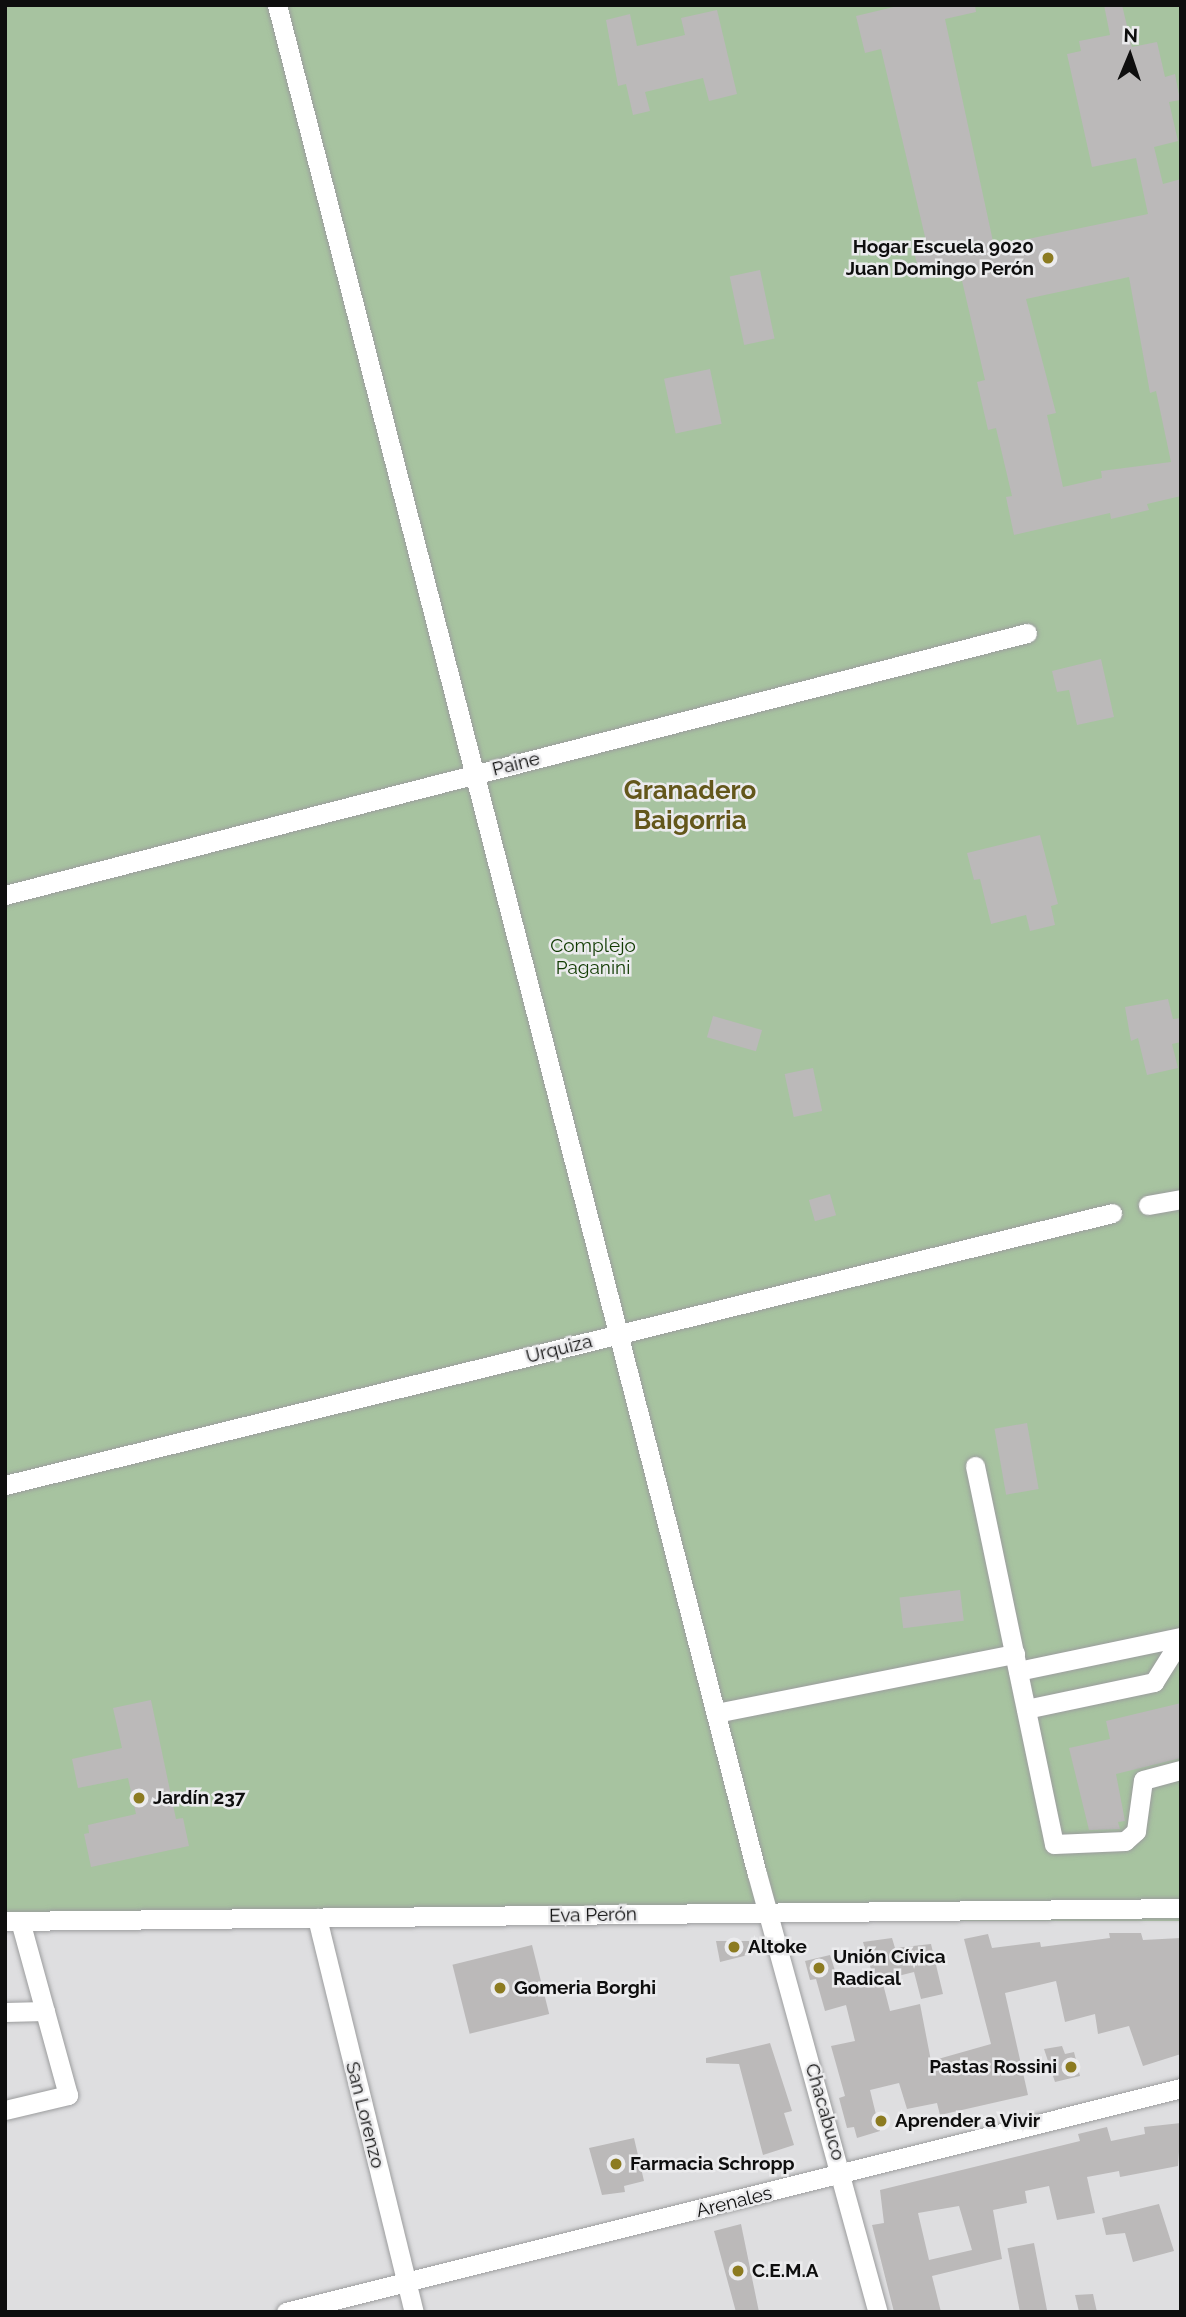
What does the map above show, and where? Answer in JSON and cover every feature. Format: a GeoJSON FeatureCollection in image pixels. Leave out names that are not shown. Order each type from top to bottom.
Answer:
{"type":"FeatureCollection","features":[{"type":"Feature","properties":{"kind":"street","name":"Chacabuco"},"geometry":{"type":"LineString","coordinates":[[277,5],[768,1913],[843,2175],[878,2312]]}},
{"type":"Feature","properties":{"kind":"street","name":"Paine"},"geometry":{"type":"LineString","coordinates":[[5,895],[1027,633]]}},
{"type":"Feature","properties":{"kind":"street"},"geometry":{"type":"LineString","coordinates":[[1148,1205],[1181,1199]]}},
{"type":"Feature","properties":{"kind":"street","name":"Urquiza"},"geometry":{"type":"LineString","coordinates":[[5,1485],[1112,1213]]}},
{"type":"Feature","properties":{"kind":"street"},"geometry":{"type":"LineString","coordinates":[[975,1466],[1054,1844],[1125,1841],[1136,1831],[1143,1780],[1181,1770]]}},
{"type":"Feature","properties":{"kind":"street"},"geometry":{"type":"LineString","coordinates":[[716,1713],[1016,1662],[1181,1638]]}},
{"type":"Feature","properties":{"kind":"street"},"geometry":{"type":"LineString","coordinates":[[1026,1709],[1154,1682],[1181,1638]]}},
{"type":"Feature","properties":{"kind":"street","name":"Eva Perón"},"geometry":{"type":"LineString","coordinates":[[13,1921],[1181,1908]]}},
{"type":"Feature","properties":{"kind":"street","name":"San Lorenzo"},"geometry":{"type":"LineString","coordinates":[[317,1918],[414,2312]]}},
{"type":"Feature","properties":{"kind":"street"},"geometry":{"type":"LineString","coordinates":[[5,2110],[68,2095],[45,2011],[13,1921]]}},
{"type":"Feature","properties":{"kind":"street"},"geometry":{"type":"LineString","coordinates":[[5,2012],[45,2011]]}},
{"type":"Feature","properties":{"kind":"street","name":"Arenales"},"geometry":{"type":"LineString","coordinates":[[286,2312],[843,2175],[1181,2088]]}},
{"type":"Feature","properties":{"kind":"green space","name":"Complejo Paganini"},"geometry":{"type":"Polygon","coordinates":[[[5,5],[1181,5],[1181,1921],[5,1921],[5,5]]]}},
{"type":"Feature","properties":{"kind":"building"},"geometry":{"type":"Polygon","coordinates":[[[902,5],[975,5],[976,12],[945,19],[994,246],[1148,214],[1136,158],[1092,167],[1067,54],[1081,51],[1079,41],[1110,35],[1104,5],[1122,5],[1132,47],[1157,42],[1165,77],[1175,74],[1180,100],[1169,102],[1178,141],[1154,147],[1163,184],[1181,179],[1181,496],[1147,504],[1149,510],[1111,519],[1110,513],[1014,535],[1006,497],[1012,496],[996,428],[988,430],[977,382],[985,380],[960,272],[921,280],[912,244],[926,241],[881,49],[865,53],[856,16],[902,5]],[[1129,277],[1026,299],[1056,413],[1047,415],[1063,487],[1102,478],[1101,471],[1171,462],[1156,391],[1150,393],[1129,277]]]}},
{"type":"Feature","properties":{"kind":"building"},"geometry":{"type":"Polygon","coordinates":[[[717,10],[737,94],[709,101],[703,78],[645,92],[650,111],[633,115],[626,84],[618,86],[606,20],[630,14],[637,46],[685,35],[681,18],[717,10]]]}},
{"type":"Feature","properties":{"kind":"building"},"geometry":{"type":"Polygon","coordinates":[[[760,270],[775,338],[744,345],[730,276],[760,270]]]}},
{"type":"Feature","properties":{"kind":"building"},"geometry":{"type":"Polygon","coordinates":[[[710,369],[722,424],[676,434],[664,379],[710,369]]]}},
{"type":"Feature","properties":{"kind":"building"},"geometry":{"type":"Polygon","coordinates":[[[1101,659],[1114,717],[1077,725],[1069,690],[1057,692],[1052,671],[1101,659]]]}},
{"type":"Feature","properties":{"kind":"building"},"geometry":{"type":"Polygon","coordinates":[[[1040,835],[1058,904],[1051,906],[1055,925],[1030,931],[1026,915],[991,924],[980,879],[974,880],[967,853],[1040,835]]]}},
{"type":"Feature","properties":{"kind":"building"},"geometry":{"type":"Polygon","coordinates":[[[1168,999],[1173,1019],[1181,1018],[1181,1042],[1172,1044],[1178,1068],[1147,1075],[1138,1038],[1131,1041],[1125,1007],[1168,999]]]}},
{"type":"Feature","properties":{"kind":"building"},"geometry":{"type":"Polygon","coordinates":[[[713,1016],[762,1030],[756,1051],[707,1037],[713,1016]]]}},
{"type":"Feature","properties":{"kind":"building"},"geometry":{"type":"Polygon","coordinates":[[[813,1068],[822,1111],[794,1117],[785,1074],[813,1068]]]}},
{"type":"Feature","properties":{"kind":"building"},"geometry":{"type":"Polygon","coordinates":[[[830,1194],[836,1215],[815,1221],[809,1200],[830,1194]]]}},
{"type":"Feature","properties":{"kind":"building"},"geometry":{"type":"Polygon","coordinates":[[[1027,1423],[1039,1489],[1006,1495],[995,1429],[1027,1423]]]}},
{"type":"Feature","properties":{"kind":"building"},"geometry":{"type":"Polygon","coordinates":[[[960,1590],[964,1621],[903,1628],[899,1597],[960,1590]]]}},
{"type":"Feature","properties":{"kind":"building"},"geometry":{"type":"Polygon","coordinates":[[[151,1700],[176,1819],[183,1818],[189,1846],[91,1867],[84,1834],[89,1833],[88,1825],[136,1814],[128,1778],[78,1788],[72,1759],[122,1748],[113,1708],[151,1700]]]}},
{"type":"Feature","properties":{"kind":"building"},"geometry":{"type":"Polygon","coordinates":[[[1181,1703],[1181,1758],[1116,1774],[1125,1821],[1118,1822],[1120,1829],[1089,1830],[1069,1748],[1110,1739],[1106,1721],[1181,1703]]]}},
{"type":"Feature","properties":{"kind":"building"},"geometry":{"type":"Polygon","coordinates":[[[1109,1933],[1141,1933],[1143,1940],[1181,1938],[1181,2054],[1143,2066],[1129,2026],[1098,2034],[1095,2014],[1065,2022],[1056,1981],[1005,1993],[1028,2095],[940,2115],[937,2103],[907,2109],[899,2083],[870,2090],[880,2131],[857,2138],[854,2127],[847,2128],[839,2098],[845,2096],[831,2046],[855,2041],[846,2005],[825,2011],[816,1979],[810,1980],[805,1961],[830,1955],[839,1983],[873,1976],[863,1942],[892,1938],[895,1948],[931,1944],[943,1994],[921,1999],[914,1972],[882,1980],[890,2011],[920,2004],[931,2061],[991,2044],[964,1939],[988,1934],[992,1948],[1040,1942],[1041,1947],[1110,1938],[1109,1933]]]}},
{"type":"Feature","properties":{"kind":"building","name":"Altoke"},"geometry":{"type":"Polygon","coordinates":[[[716,1941],[749,1941],[752,1954],[720,1962],[716,1941]]]}},
{"type":"Feature","properties":{"kind":"building","name":"Gomeria Borghi"},"geometry":{"type":"Polygon","coordinates":[[[532,1945],[549,2014],[470,2034],[452,1965],[532,1945]]]}},
{"type":"Feature","properties":{"kind":"building"},"geometry":{"type":"Polygon","coordinates":[[[770,2043],[792,2111],[784,2113],[794,2145],[763,2155],[739,2064],[706,2063],[706,2058],[770,2043]]]}},
{"type":"Feature","properties":{"kind":"building"},"geometry":{"type":"Polygon","coordinates":[[[1062,2046],[1065,2054],[1074,2052],[1080,2076],[1055,2082],[1044,2049],[1062,2046]]]}},
{"type":"Feature","properties":{"kind":"building"},"geometry":{"type":"Polygon","coordinates":[[[1181,2123],[1178,2166],[1120,2177],[1119,2171],[1087,2177],[1095,2213],[1057,2220],[1049,2186],[1025,2191],[1027,2203],[993,2210],[1002,2259],[932,2276],[941,2312],[894,2312],[872,2225],[884,2223],[880,2190],[1080,2141],[1078,2134],[1107,2127],[1111,2141],[1145,2134],[1144,2127],[1181,2123]],[[959,2206],[918,2213],[929,2260],[972,2250],[959,2206]]]}},
{"type":"Feature","properties":{"kind":"building","name":"Farmacia Schropp"},"geometry":{"type":"Polygon","coordinates":[[[634,2138],[644,2181],[624,2186],[625,2192],[602,2195],[589,2148],[634,2138]]]}},
{"type":"Feature","properties":{"kind":"building"},"geometry":{"type":"Polygon","coordinates":[[[1159,2204],[1174,2251],[1133,2262],[1125,2233],[1106,2235],[1102,2218],[1159,2204]]]}},
{"type":"Feature","properties":{"kind":"building","name":"C.E.M.A"},"geometry":{"type":"Polygon","coordinates":[[[741,2224],[759,2312],[736,2312],[714,2231],[741,2224]]]}},
{"type":"Feature","properties":{"kind":"building"},"geometry":{"type":"Polygon","coordinates":[[[1034,2243],[1047,2312],[1020,2312],[1007,2248],[1034,2243]]]}},
{"type":"Feature","properties":{"kind":"building"},"geometry":{"type":"Polygon","coordinates":[[[1093,2294],[1097,2312],[1079,2312],[1075,2295],[1093,2294]]]}},
{"type":"Feature","properties":{"kind":"place","name":"Hogar Escuela 9020 Juan Domingo Perón"},"geometry":{"type":"Point","coordinates":[1048,258]}},
{"type":"Feature","properties":{"kind":"place","name":"Jardín 237"},"geometry":{"type":"Point","coordinates":[139,1798]}},
{"type":"Feature","properties":{"kind":"place","name":"Altoke"},"geometry":{"type":"Point","coordinates":[734,1947]}},
{"type":"Feature","properties":{"kind":"place","name":"Unión Cívica Radical"},"geometry":{"type":"Point","coordinates":[819,1968]}},
{"type":"Feature","properties":{"kind":"place","name":"Gomeria Borghi"},"geometry":{"type":"Point","coordinates":[500,1988]}},
{"type":"Feature","properties":{"kind":"place","name":"Pastas Rossini"},"geometry":{"type":"Point","coordinates":[1071,2067]}},
{"type":"Feature","properties":{"kind":"place","name":"Aprender a Vivir"},"geometry":{"type":"Point","coordinates":[881,2121]}},
{"type":"Feature","properties":{"kind":"place","name":"Farmacia Schropp"},"geometry":{"type":"Point","coordinates":[616,2164]}},
{"type":"Feature","properties":{"kind":"place","name":"C.E.M.A"},"geometry":{"type":"Point","coordinates":[738,2271]}},
{"type":"Feature","properties":{"kind":"district","name":"Granadero Baigorria"},"geometry":{"type":"Point","coordinates":[690,806]}}]}
